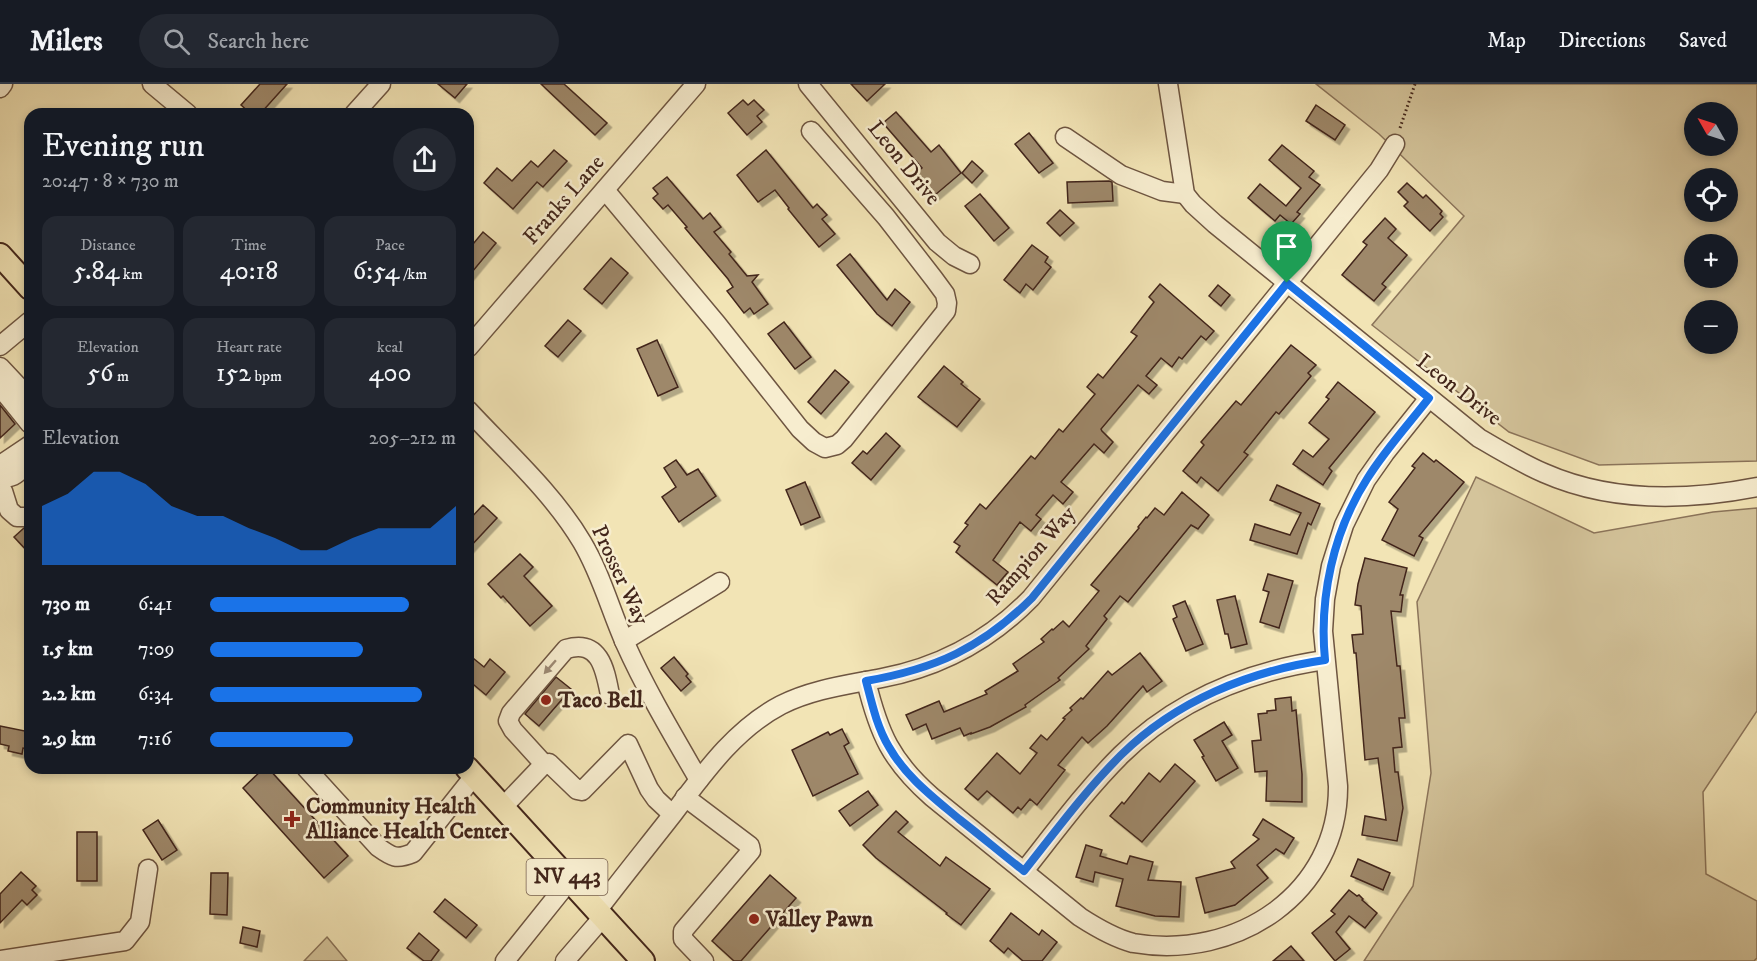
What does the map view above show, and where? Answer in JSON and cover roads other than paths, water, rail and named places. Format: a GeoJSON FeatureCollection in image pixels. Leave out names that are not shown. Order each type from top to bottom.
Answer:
{"type":"FeatureCollection","features":[{"type":"Feature","properties":{"kind":"main road"},"geometry":{"type":"LineString","coordinates":[[0,255],[24,281]]}},
{"type":"Feature","properties":{"kind":"main road","name":"NV 443"},"geometry":{"type":"LineString","coordinates":[[473,774],[643,961]]}},
{"type":"Feature","properties":{"kind":"street"},"geometry":{"type":"LineString","coordinates":[[0,87],[3,84]]}},
{"type":"Feature","properties":{"kind":"street"},"geometry":{"type":"LineString","coordinates":[[152,84],[181,108]]}},
{"type":"Feature","properties":{"kind":"street"},"geometry":{"type":"LineString","coordinates":[[359,108],[381,84]]}},
{"type":"Feature","properties":{"kind":"street","name":"Franks Lane"},"geometry":{"type":"LineString","coordinates":[[474,341],[696,84]]}},
{"type":"Feature","properties":{"kind":"street","name":"Leon Drive"},"geometry":{"type":"LineString","coordinates":[[808,84],[937,242],[954,256],[970,264]]}},
{"type":"Feature","properties":{"kind":"street"},"geometry":{"type":"LineString","coordinates":[[1065,137],[1121,175],[1162,191],[1185,194],[1168,84]]}},
{"type":"Feature","properties":{"kind":"street"},"geometry":{"type":"LineString","coordinates":[[605,190],[717,324],[800,429],[814,442],[825,448],[837,445],[946,311],[947,303],[945,294],[900,235],[811,131]]}},
{"type":"Feature","properties":{"kind":"street","name":"Rampion Way"},"geometry":{"type":"LineString","coordinates":[[565,961],[685,797],[752,723],[795,698],[830,687],[916,670],[946,659],[977,642],[1032,598],[1379,170],[1395,144]]}},
{"type":"Feature","properties":{"kind":"street","name":"Leon Drive"},"geometry":{"type":"LineString","coordinates":[[1185,194],[1215,224],[1429,398],[1479,438],[1512,458],[1547,474],[1582,486],[1617,494],[1656,498],[1702,496],[1757,487]]}},
{"type":"Feature","properties":{"kind":"street"},"geometry":{"type":"LineString","coordinates":[[0,346],[24,326]]}},
{"type":"Feature","properties":{"kind":"street"},"geometry":{"type":"LineString","coordinates":[[0,367],[24,393]]}},
{"type":"Feature","properties":{"kind":"street"},"geometry":{"type":"LineString","coordinates":[[0,387],[24,417]]}},
{"type":"Feature","properties":{"kind":"street"},"geometry":{"type":"LineString","coordinates":[[866,681],[873,710],[883,735],[904,770],[932,797],[1092,925],[1135,944],[1186,949],[1237,938],[1267,923],[1290,903],[1310,880],[1326,850],[1335,822],[1338,786],[1323,631],[1325,599],[1334,552],[1344,525],[1371,472],[1429,398]]}},
{"type":"Feature","properties":{"kind":"street","name":"Prosser Way"},"geometry":{"type":"LineString","coordinates":[[474,416],[542,489],[581,540],[602,582],[624,641],[656,707],[699,780]]}},
{"type":"Feature","properties":{"kind":"street"},"geometry":{"type":"LineString","coordinates":[[0,465],[24,450]]}},
{"type":"Feature","properties":{"kind":"street"},"geometry":{"type":"LineString","coordinates":[[24,465],[19,473],[6,478],[1,487],[9,510],[17,517],[24,517]]}},
{"type":"Feature","properties":{"kind":"street"},"geometry":{"type":"LineString","coordinates":[[1,487],[13,490],[24,481]]}},
{"type":"Feature","properties":{"kind":"street"},"geometry":{"type":"LineString","coordinates":[[624,641],[720,582]]}},
{"type":"Feature","properties":{"kind":"street"},"geometry":{"type":"LineString","coordinates":[[544,765],[513,730],[508,721],[511,713],[567,649],[579,645],[599,657],[606,672],[610,695]]}},
{"type":"Feature","properties":{"kind":"street"},"geometry":{"type":"LineString","coordinates":[[1024,871],[1112,764],[1167,718],[1212,692],[1247,678],[1281,668],[1325,660]]}},
{"type":"Feature","properties":{"kind":"street"},"geometry":{"type":"LineString","coordinates":[[503,807],[544,765],[549,763],[577,790],[582,791],[628,744],[649,789],[672,814]]}},
{"type":"Feature","properties":{"kind":"street"},"geometry":{"type":"LineString","coordinates":[[311,774],[378,847],[390,856],[401,857],[413,853],[470,774]]}},
{"type":"Feature","properties":{"kind":"street"},"geometry":{"type":"LineString","coordinates":[[685,797],[750,846],[751,851],[683,931],[683,939],[704,961]]}},
{"type":"Feature","properties":{"kind":"street"},"geometry":{"type":"LineString","coordinates":[[0,960],[125,941],[140,922],[148,869]]}},
{"type":"Feature","properties":{"kind":"street"},"geometry":{"type":"LineString","coordinates":[[505,961],[570,880]]}},
{"type":"Feature","properties":{"kind":"place","name":"Taco Bell"},"geometry":{"type":"Point","coordinates":[546,700]}},
{"type":"Feature","properties":{"kind":"place","name":"Community Health Alliance Health Center"},"geometry":{"type":"Point","coordinates":[292,819]}},
{"type":"Feature","properties":{"kind":"place","name":"Valley Pawn"},"geometry":{"type":"Point","coordinates":[754,919]}}]}
